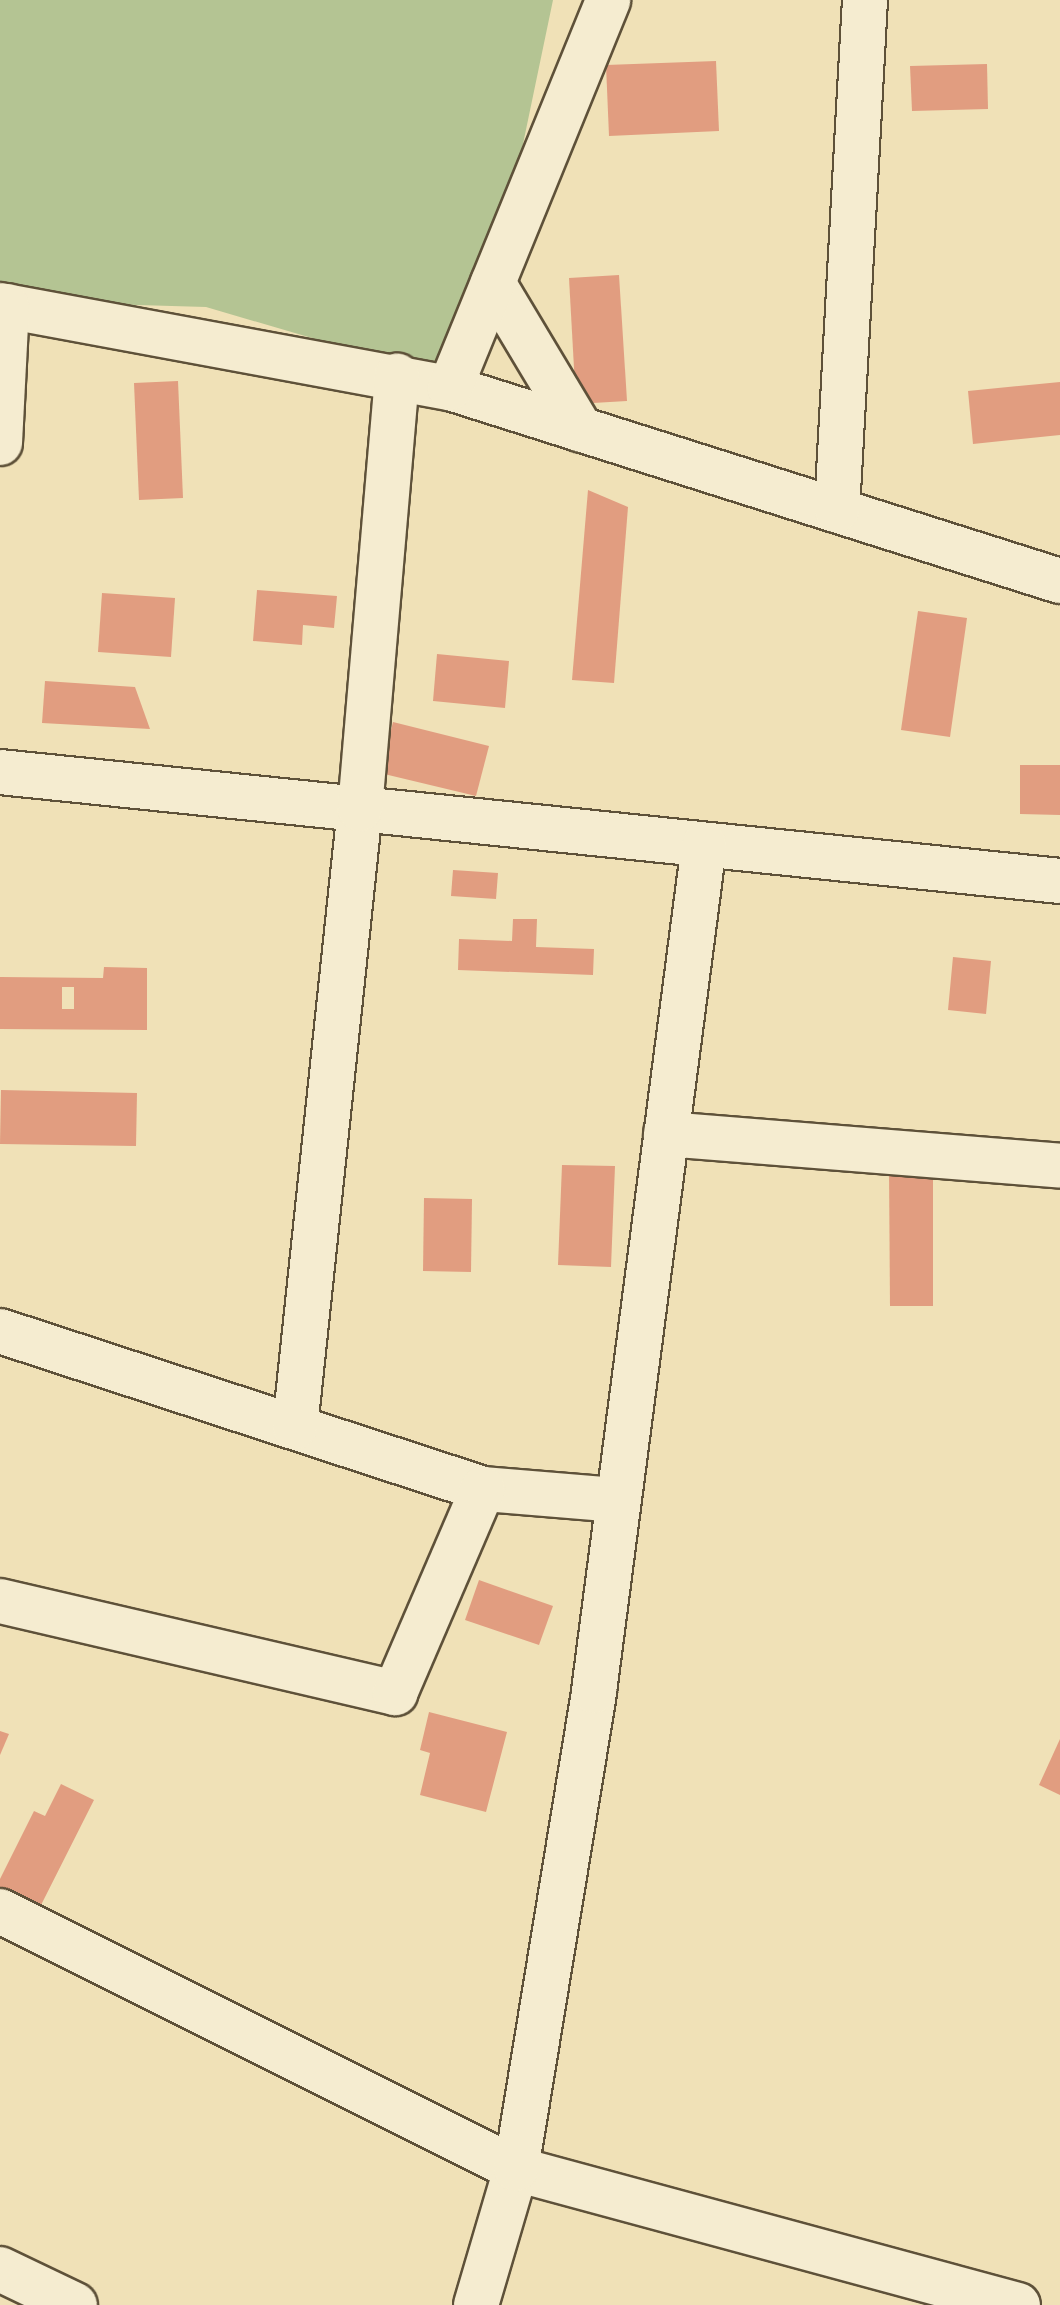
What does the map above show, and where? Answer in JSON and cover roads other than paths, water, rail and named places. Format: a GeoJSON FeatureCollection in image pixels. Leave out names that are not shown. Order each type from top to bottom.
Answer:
{"type":"FeatureCollection","features":[{"type":"Feature","properties":{"kind":"street"},"geometry":{"type":"LineString","coordinates":[[450,388],[608,0]]}},
{"type":"Feature","properties":{"kind":"street"},"geometry":{"type":"LineString","coordinates":[[837,510],[865,0]]}},
{"type":"Feature","properties":{"kind":"street"},"geometry":{"type":"LineString","coordinates":[[493,283],[581,430]]}},
{"type":"Feature","properties":{"kind":"street"},"geometry":{"type":"LineString","coordinates":[[0,443],[4,306],[450,388],[1060,581]]}},
{"type":"Feature","properties":{"kind":"street"},"geometry":{"type":"LineString","coordinates":[[295,1427],[360,809],[397,376]]}},
{"type":"Feature","properties":{"kind":"street"},"geometry":{"type":"LineString","coordinates":[[0,772],[1060,881]]}},
{"type":"Feature","properties":{"kind":"street"},"geometry":{"type":"LineString","coordinates":[[476,2305],[516,2169],[594,1691],[704,845]]}},
{"type":"Feature","properties":{"kind":"street"},"geometry":{"type":"LineString","coordinates":[[666,1134],[1060,1166]]}},
{"type":"Feature","properties":{"kind":"street"},"geometry":{"type":"LineString","coordinates":[[0,1331],[483,1489],[618,1500]]}},
{"type":"Feature","properties":{"kind":"street"},"geometry":{"type":"LineString","coordinates":[[0,1601],[395,1693],[483,1489]]}},
{"type":"Feature","properties":{"kind":"street"},"geometry":{"type":"LineString","coordinates":[[0,1911],[516,2169],[1018,2305]]}},
{"type":"Feature","properties":{"kind":"street"},"geometry":{"type":"LineString","coordinates":[[0,2269],[75,2305]]}}]}
